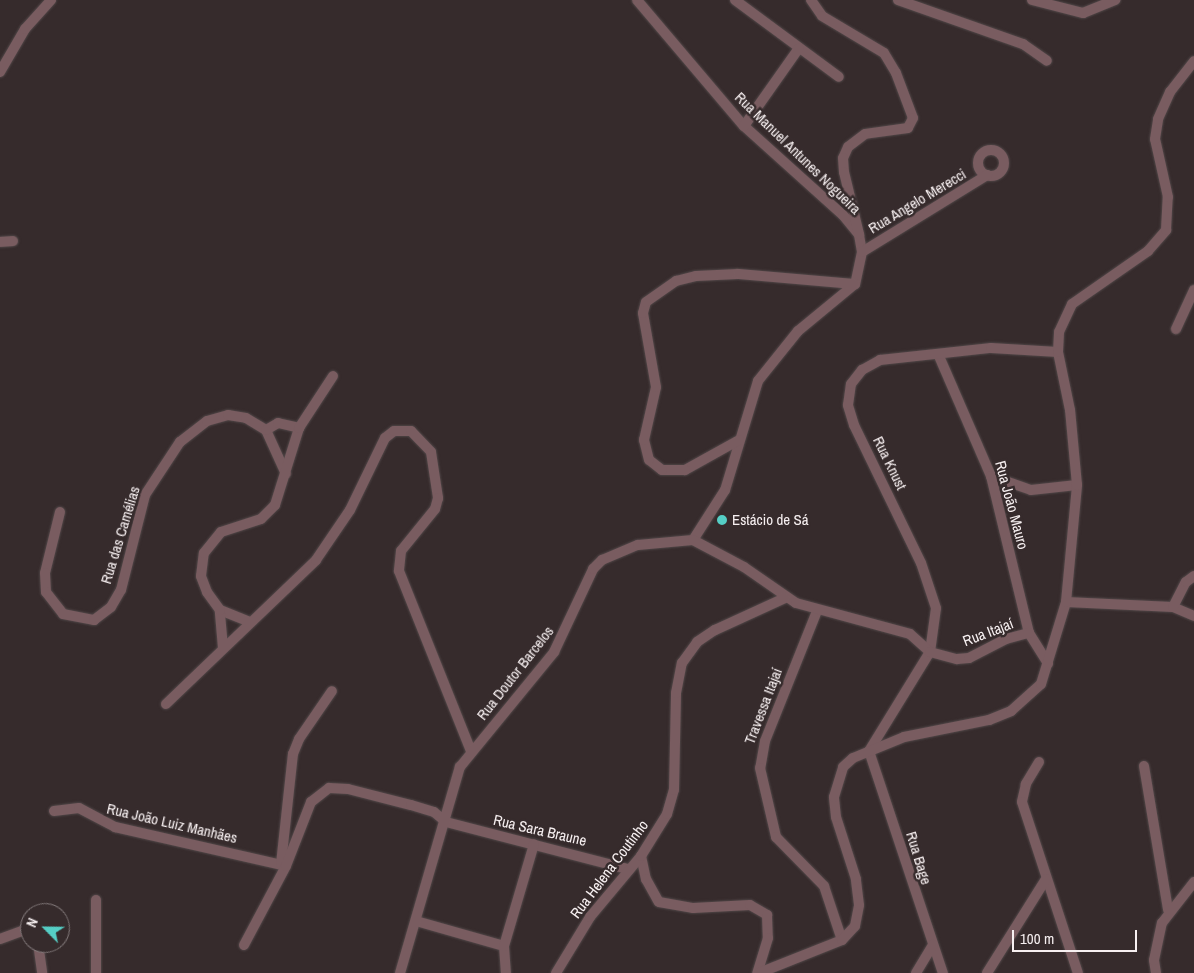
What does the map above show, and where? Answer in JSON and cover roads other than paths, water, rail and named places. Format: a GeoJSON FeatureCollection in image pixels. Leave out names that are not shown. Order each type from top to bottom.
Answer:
{"type":"FeatureCollection","features":[{"type":"Feature","properties":{"kind":"street"},"geometry":{"type":"LineString","coordinates":[[0,72],[25,29],[52,0]]}},
{"type":"Feature","properties":{"kind":"street","name":"Rua Manuel Antunes Nogueira"},"geometry":{"type":"LineString","coordinates":[[637,0],[744,126],[843,215],[859,235],[862,252],[854,284]]}},
{"type":"Feature","properties":{"kind":"street"},"geometry":{"type":"LineString","coordinates":[[735,0],[839,76]]}},
{"type":"Feature","properties":{"kind":"street"},"geometry":{"type":"LineString","coordinates":[[898,0],[1023,44],[1047,61]]}},
{"type":"Feature","properties":{"kind":"street"},"geometry":{"type":"LineString","coordinates":[[1032,0],[1084,13],[1116,0]]}},
{"type":"Feature","properties":{"kind":"street"},"geometry":{"type":"LineString","coordinates":[[812,2],[822,16],[884,53],[899,80],[913,118],[908,128],[865,134],[848,147],[843,158],[844,172],[859,235]]}},
{"type":"Feature","properties":{"kind":"street"},"geometry":{"type":"LineString","coordinates":[[744,126],[799,48]]}},
{"type":"Feature","properties":{"kind":"street"},"geometry":{"type":"LineString","coordinates":[[758,973],[842,940],[855,926],[859,905],[856,879],[836,817],[834,797],[843,767],[869,750],[904,737],[989,720],[1011,711],[1031,696],[1048,663],[1066,602],[1078,485],[1072,418],[1058,352],[1060,332],[1072,304],[1148,251],[1166,230],[1168,197],[1155,139],[1158,119],[1170,92],[1194,61]]}},
{"type":"Feature","properties":{"kind":"street","name":"Rua Angelo Merecci"},"geometry":{"type":"LineString","coordinates":[[862,252],[987,175]]}},
{"type":"Feature","properties":{"kind":"street"},"geometry":{"type":"LineString","coordinates":[[0,242],[13,241]]}},
{"type":"Feature","properties":{"kind":"street"},"geometry":{"type":"LineString","coordinates":[[739,440],[685,470],[662,470],[649,460],[644,440],[656,387],[643,313],[646,302],[676,281],[696,276],[738,274],[854,284]]}},
{"type":"Feature","properties":{"kind":"street"},"geometry":{"type":"LineString","coordinates":[[854,284],[798,331],[758,381],[725,490],[692,540],[744,567],[785,598],[817,611],[914,636],[930,652]]}},
{"type":"Feature","properties":{"kind":"street"},"geometry":{"type":"LineString","coordinates":[[1176,329],[1194,290]]}},
{"type":"Feature","properties":{"kind":"street","name":"Rua Knust"},"geometry":{"type":"LineString","coordinates":[[869,750],[930,652],[936,608],[932,589],[854,425],[848,396],[851,384],[862,370],[880,360],[939,356],[991,348],[1058,352]]}},
{"type":"Feature","properties":{"kind":"street","name":"Rua João Mauro"},"geometry":{"type":"LineString","coordinates":[[939,356],[991,476],[1029,633],[1048,663]]}},
{"type":"Feature","properties":{"kind":"street"},"geometry":{"type":"LineString","coordinates":[[224,648],[220,610],[204,587],[200,569],[204,554],[221,532],[250,524],[269,513],[286,474],[299,428],[333,376]]}},
{"type":"Feature","properties":{"kind":"street","name":"Rua das Camélias"},"geometry":{"type":"LineString","coordinates":[[60,512],[45,573],[46,592],[63,614],[94,620],[111,607],[121,590],[145,495],[180,442],[217,417],[237,415],[266,430]]}},
{"type":"Feature","properties":{"kind":"street"},"geometry":{"type":"LineString","coordinates":[[286,474],[266,430],[278,423],[299,428]]}},
{"type":"Feature","properties":{"kind":"street"},"geometry":{"type":"LineString","coordinates":[[166,704],[316,560],[334,536],[385,438],[394,431],[411,432],[431,452],[438,498],[436,509],[401,551],[399,571],[471,751],[460,767],[446,822],[400,973]]}},
{"type":"Feature","properties":{"kind":"street"},"geometry":{"type":"LineString","coordinates":[[991,476],[1030,490],[1078,485]]}},
{"type":"Feature","properties":{"kind":"street","name":"Rua Doutor Barcelos"},"geometry":{"type":"LineString","coordinates":[[471,751],[554,652],[593,569],[602,560],[638,545],[692,540]]}},
{"type":"Feature","properties":{"kind":"street"},"geometry":{"type":"LineString","coordinates":[[1173,607],[1186,582],[1194,576]]}},
{"type":"Feature","properties":{"kind":"street","name":"Rua Helena Coutinho"},"geometry":{"type":"LineString","coordinates":[[556,973],[590,917],[628,869],[641,856],[667,814],[674,790],[677,686],[682,663],[697,642],[715,630],[785,598]]}},
{"type":"Feature","properties":{"kind":"street"},"geometry":{"type":"LineString","coordinates":[[1066,602],[1173,607],[1193,616]]}},
{"type":"Feature","properties":{"kind":"street"},"geometry":{"type":"LineString","coordinates":[[220,610],[250,622]]}},
{"type":"Feature","properties":{"kind":"street","name":"Travessa Itajaí"},"geometry":{"type":"LineString","coordinates":[[817,611],[764,741],[760,768],[776,837],[824,886],[842,940]]}},
{"type":"Feature","properties":{"kind":"street","name":"Rua Itajaí"},"geometry":{"type":"LineString","coordinates":[[930,652],[969,658],[1006,639],[1029,633]]}},
{"type":"Feature","properties":{"kind":"street"},"geometry":{"type":"LineString","coordinates":[[283,865],[292,754],[332,691]]}},
{"type":"Feature","properties":{"kind":"street","name":"Rua Bage"},"geometry":{"type":"LineString","coordinates":[[869,750],[932,945],[943,973]]}},
{"type":"Feature","properties":{"kind":"street"},"geometry":{"type":"LineString","coordinates":[[1039,762],[1026,784],[1022,802],[1078,973]]}},
{"type":"Feature","properties":{"kind":"street"},"geometry":{"type":"LineString","coordinates":[[1144,766],[1168,910]]}},
{"type":"Feature","properties":{"kind":"street","name":"Rua Sara Braune"},"geometry":{"type":"LineString","coordinates":[[244,945],[311,802],[329,788],[348,789],[410,805],[434,812],[446,822],[628,869]]}},
{"type":"Feature","properties":{"kind":"street","name":"Rua João Luiz Manhães"},"geometry":{"type":"LineString","coordinates":[[54,811],[79,808],[115,827],[283,865]]}},
{"type":"Feature","properties":{"kind":"street"},"geometry":{"type":"LineString","coordinates":[[506,973],[504,946],[534,844]]}},
{"type":"Feature","properties":{"kind":"street"},"geometry":{"type":"LineString","coordinates":[[641,856],[646,878],[660,902],[670,907],[750,905],[761,908],[770,925],[758,973]]}},
{"type":"Feature","properties":{"kind":"street"},"geometry":{"type":"LineString","coordinates":[[987,973],[1046,879]]}},
{"type":"Feature","properties":{"kind":"street"},"geometry":{"type":"LineString","coordinates":[[1156,973],[1156,942],[1168,910],[1194,882]]}},
{"type":"Feature","properties":{"kind":"street"},"geometry":{"type":"LineString","coordinates":[[96,900],[96,973]]}},
{"type":"Feature","properties":{"kind":"street"},"geometry":{"type":"LineString","coordinates":[[416,921],[504,946]]}},
{"type":"Feature","properties":{"kind":"street"},"geometry":{"type":"LineString","coordinates":[[0,939],[20,931]]}},
{"type":"Feature","properties":{"kind":"street"},"geometry":{"type":"LineString","coordinates":[[916,973],[932,945]]}},
{"type":"Feature","properties":{"kind":"street"},"geometry":{"type":"LineString","coordinates":[[39,953],[42,973]]}},
{"type":"Feature","properties":{"kind":"place","name":"Estácio de Sá"},"geometry":{"type":"Point","coordinates":[722,520]}}]}
